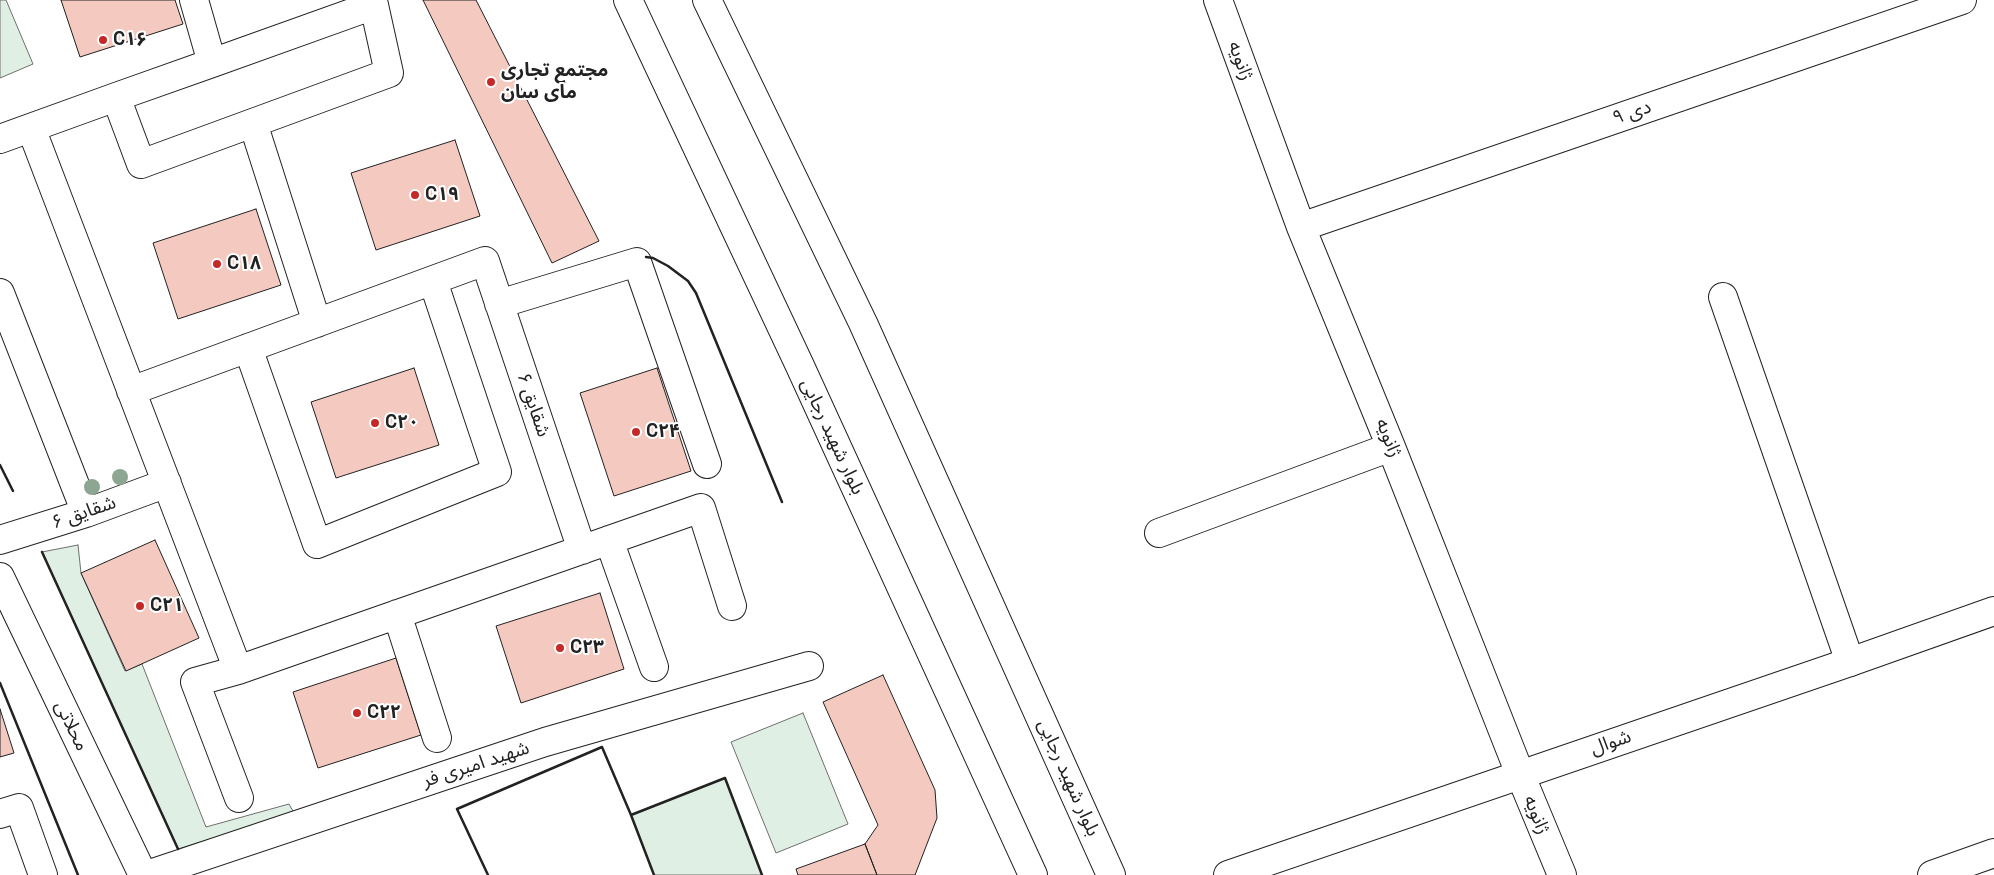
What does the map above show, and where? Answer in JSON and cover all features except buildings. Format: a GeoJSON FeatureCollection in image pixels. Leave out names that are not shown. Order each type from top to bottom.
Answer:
{"type":"FeatureCollection","features":[{"type":"Feature","properties":{"kind":"street"},"geometry":{"type":"LineString","coordinates":[[194,0],[212,63]]}},
{"type":"Feature","properties":{"kind":"street","name":"بلوار شهید رجایی"},"geometry":{"type":"LineString","coordinates":[[628,0],[804,375],[1033,875]]}},
{"type":"Feature","properties":{"kind":"street","name":"بلوار شهید رجایی"},"geometry":{"type":"LineString","coordinates":[[707,0],[862,323],[1112,875]]}},
{"type":"Feature","properties":{"kind":"street","name":"ژانویه"},"geometry":{"type":"LineString","coordinates":[[1218,0],[1301,227],[1562,875]]}},
{"type":"Feature","properties":{"kind":"street","name":"۹ دی"},"geometry":{"type":"LineString","coordinates":[[1301,227],[1962,0]]}},
{"type":"Feature","properties":{"kind":"street"},"geometry":{"type":"LineString","coordinates":[[0,139],[116,97],[374,5],[389,74],[141,164],[116,97]]}},
{"type":"Feature","properties":{"kind":"street"},"geometry":{"type":"LineString","coordinates":[[253,123],[317,323]]}},
{"type":"Feature","properties":{"kind":"street"},"geometry":{"type":"LineString","coordinates":[[31,128],[238,670]]}},
{"type":"Feature","properties":{"kind":"street","name":"شقایق ۶"},"geometry":{"type":"LineString","coordinates":[[433,281],[485,261],[582,550]]}},
{"type":"Feature","properties":{"kind":"street"},"geometry":{"type":"LineString","coordinates":[[500,304],[637,262],[707,464]]}},
{"type":"Feature","properties":{"kind":"street"},"geometry":{"type":"LineString","coordinates":[[131,391],[248,348],[433,281],[497,472],[317,544],[248,348]]}},
{"type":"Feature","properties":{"kind":"street"},"geometry":{"type":"LineString","coordinates":[[0,293],[86,513]]}},
{"type":"Feature","properties":{"kind":"street"},"geometry":{"type":"LineString","coordinates":[[1723,297],[1850,662]]}},
{"type":"Feature","properties":{"kind":"street"},"geometry":{"type":"LineString","coordinates":[[1159,533],[1391,447]]}},
{"type":"Feature","properties":{"kind":"street","name":"شقایق ۶"},"geometry":{"type":"LineString","coordinates":[[0,540],[86,513],[167,483]]}},
{"type":"Feature","properties":{"kind":"street"},"geometry":{"type":"LineString","coordinates":[[240,798],[195,682],[238,670],[701,508],[732,606]]}},
{"type":"Feature","properties":{"kind":"street"},"geometry":{"type":"LineString","coordinates":[[609,540],[654,667]]}},
{"type":"Feature","properties":{"kind":"street","name":"محلاتی"},"geometry":{"type":"LineString","coordinates":[[0,577],[145,875]]}},
{"type":"Feature","properties":{"kind":"street","name":"شوال"},"geometry":{"type":"LineString","coordinates":[[1228,875],[1994,611]]}},
{"type":"Feature","properties":{"kind":"street"},"geometry":{"type":"LineString","coordinates":[[397,614],[437,738]]}},
{"type":"Feature","properties":{"kind":"street","name":"شهید امیری فر"},"geometry":{"type":"LineString","coordinates":[[145,875],[544,742],[809,666]]}},
{"type":"Feature","properties":{"kind":"street"},"geometry":{"type":"LineString","coordinates":[[0,814],[19,808],[44,875]]}},
{"type":"Feature","properties":{"kind":"street"},"geometry":{"type":"LineString","coordinates":[[1932,875],[1994,853]]}},
{"type":"Feature","properties":{"kind":"green space"},"geometry":{"type":"Polygon","coordinates":[[[0,0],[6,0],[33,64],[0,78],[0,0]]]}},
{"type":"Feature","properties":{"kind":"green space"},"geometry":{"type":"Polygon","coordinates":[[[78,545],[81,573],[125,671],[142,664],[206,827],[289,804],[294,813],[178,849],[42,552],[78,545]]]}},
{"type":"Feature","properties":{"kind":"green space"},"geometry":{"type":"Polygon","coordinates":[[[803,713],[848,824],[776,853],[731,742],[803,713]]]}},
{"type":"Feature","properties":{"kind":"green space"},"geometry":{"type":"Polygon","coordinates":[[[725,778],[762,875],[654,875],[631,815],[725,778]]]}},
{"type":"Feature","properties":{"kind":"wall"},"geometry":{"type":"LineString","coordinates":[[646,257],[653,258],[668,266],[688,281],[696,293],[782,502]]}},
{"type":"Feature","properties":{"kind":"wall"},"geometry":{"type":"LineString","coordinates":[[0,465],[13,491]]}},
{"type":"Feature","properties":{"kind":"wall"},"geometry":{"type":"LineString","coordinates":[[42,552],[178,849]]}},
{"type":"Feature","properties":{"kind":"wall"},"geometry":{"type":"LineString","coordinates":[[0,683],[78,875]]}},
{"type":"Feature","properties":{"kind":"wall"},"geometry":{"type":"LineString","coordinates":[[488,875],[457,809],[602,747],[654,875]]}},
{"type":"Feature","properties":{"kind":"wall"},"geometry":{"type":"LineString","coordinates":[[631,815],[725,778],[762,875]]}},
{"type":"Feature","properties":{"kind":"place","name":"C۱۶"},"geometry":{"type":"Point","coordinates":[103,40]}},
{"type":"Feature","properties":{"kind":"place","name":"مجتمع تجاری مای سان"},"geometry":{"type":"Point","coordinates":[491,82]}},
{"type":"Feature","properties":{"kind":"place","name":"C۱۹"},"geometry":{"type":"Point","coordinates":[415,195]}},
{"type":"Feature","properties":{"kind":"place","name":"C۱۸"},"geometry":{"type":"Point","coordinates":[217,264]}},
{"type":"Feature","properties":{"kind":"place","name":"C۲۰"},"geometry":{"type":"Point","coordinates":[375,423]}},
{"type":"Feature","properties":{"kind":"place","name":"C۲۴"},"geometry":{"type":"Point","coordinates":[636,432]}},
{"type":"Feature","properties":{"kind":"place","name":"C۲۱"},"geometry":{"type":"Point","coordinates":[140,606]}},
{"type":"Feature","properties":{"kind":"place","name":"C۲۳"},"geometry":{"type":"Point","coordinates":[560,648]}},
{"type":"Feature","properties":{"kind":"place","name":"C۲۲"},"geometry":{"type":"Point","coordinates":[357,713]}}]}
